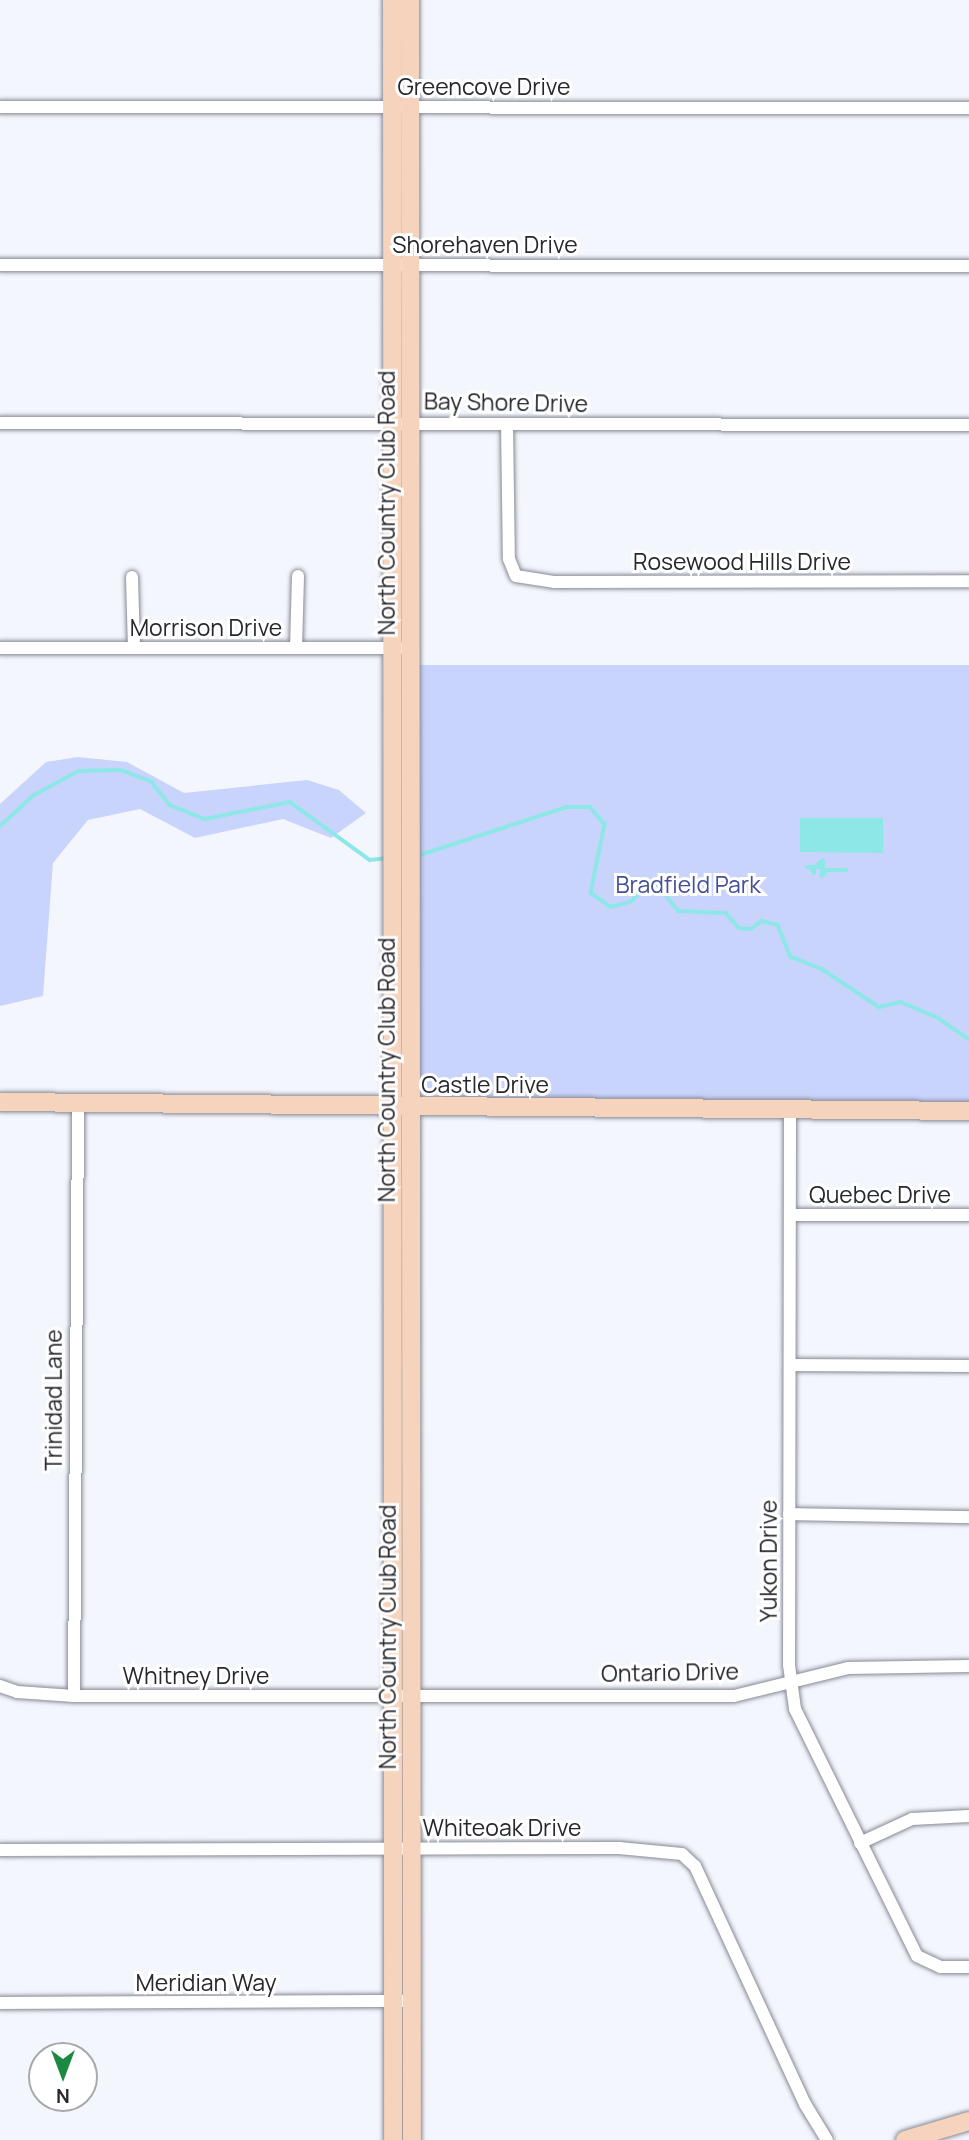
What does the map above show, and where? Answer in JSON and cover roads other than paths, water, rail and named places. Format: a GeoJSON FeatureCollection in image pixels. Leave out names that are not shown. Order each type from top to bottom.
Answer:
{"type":"FeatureCollection","features":[{"type":"Feature","properties":{"kind":"main road","name":"North Country Club Road"},"geometry":{"type":"LineString","coordinates":[[392,0],[401,107],[402,265],[410,422],[412,822],[401,1108]]}},
{"type":"Feature","properties":{"kind":"main road","name":"North Country Club Road"},"geometry":{"type":"LineString","coordinates":[[401,107],[410,0]]}},
{"type":"Feature","properties":{"kind":"main road","name":"North Country Club Road"},"geometry":{"type":"LineString","coordinates":[[393,2140],[394,2001],[403,1848],[403,1693],[401,1108],[392,879],[391,422],[402,265]]}},
{"type":"Feature","properties":{"kind":"main road"},"geometry":{"type":"LineString","coordinates":[[392,763],[412,763]]}},
{"type":"Feature","properties":{"kind":"main road","name":"Castle Drive"},"geometry":{"type":"LineString","coordinates":[[0,1102],[401,1108],[969,1111]]}},
{"type":"Feature","properties":{"kind":"main road","name":"North Country Club Road"},"geometry":{"type":"LineString","coordinates":[[403,1848],[412,2001],[412,2140]]}},
{"type":"Feature","properties":{"kind":"main road"},"geometry":{"type":"LineString","coordinates":[[905,2140],[969,2122]]}},
{"type":"Feature","properties":{"kind":"street","name":"Greencove Drive"},"geometry":{"type":"LineString","coordinates":[[0,107],[969,108]]}},
{"type":"Feature","properties":{"kind":"street","name":"Shorehaven Drive"},"geometry":{"type":"LineString","coordinates":[[0,265],[969,266]]}},
{"type":"Feature","properties":{"kind":"street","name":"Bay Shore Drive"},"geometry":{"type":"LineString","coordinates":[[0,423],[969,425]]}},
{"type":"Feature","properties":{"kind":"street","name":"Rosewood Hills Drive"},"geometry":{"type":"LineString","coordinates":[[507,424],[509,559],[516,576],[554,582],[969,581]]}},
{"type":"Feature","properties":{"kind":"street"},"geometry":{"type":"LineString","coordinates":[[296,648],[298,576]]}},
{"type":"Feature","properties":{"kind":"street"},"geometry":{"type":"LineString","coordinates":[[132,577],[134,648]]}},
{"type":"Feature","properties":{"kind":"street","name":"Morrison Drive"},"geometry":{"type":"LineString","coordinates":[[0,648],[411,648]]}},
{"type":"Feature","properties":{"kind":"street","name":"Trinidad Lane"},"geometry":{"type":"LineString","coordinates":[[74,1696],[78,1104]]}},
{"type":"Feature","properties":{"kind":"street","name":"Yukon Drive"},"geometry":{"type":"LineString","coordinates":[[790,1111],[790,1682],[795,1709],[917,1956],[941,1966],[969,1967]]}},
{"type":"Feature","properties":{"kind":"street","name":"Quebec Drive"},"geometry":{"type":"LineString","coordinates":[[791,1215],[969,1215]]}},
{"type":"Feature","properties":{"kind":"street"},"geometry":{"type":"LineString","coordinates":[[791,1365],[969,1366]]}},
{"type":"Feature","properties":{"kind":"street"},"geometry":{"type":"LineString","coordinates":[[789,1514],[969,1517]]}},
{"type":"Feature","properties":{"kind":"street","name":"Ontario Drive"},"geometry":{"type":"LineString","coordinates":[[403,1693],[734,1696],[848,1668],[969,1666]]}},
{"type":"Feature","properties":{"kind":"street","name":"Whitney Drive"},"geometry":{"type":"LineString","coordinates":[[0,1686],[17,1692],[74,1696],[403,1693]]}},
{"type":"Feature","properties":{"kind":"street"},"geometry":{"type":"LineString","coordinates":[[860,1843],[912,1819],[969,1816]]}},
{"type":"Feature","properties":{"kind":"street","name":"Whiteoak Drive"},"geometry":{"type":"LineString","coordinates":[[0,1850],[619,1848],[682,1854],[695,1866],[805,2104],[827,2140]]}},
{"type":"Feature","properties":{"kind":"street","name":"Meridian Way"},"geometry":{"type":"LineString","coordinates":[[0,2003],[412,2001]]}},
{"type":"Feature","properties":{"kind":"waterway"},"geometry":{"type":"LineString","coordinates":[[0,826],[34,795],[79,771],[121,770],[152,782],[170,805],[205,819],[290,802],[370,860],[388,858]]}},
{"type":"Feature","properties":{"kind":"waterway"},"geometry":{"type":"LineString","coordinates":[[417,856],[567,807],[590,807],[605,824],[591,893],[611,907],[630,902],[650,884],[658,885],[678,911],[726,913],[739,928],[751,929],[762,921],[778,925],[791,957],[822,969],[879,1007],[901,1002],[937,1017],[969,1039]]}},
{"type":"Feature","properties":{"kind":"waterway"},"geometry":{"type":"LineString","coordinates":[[811,868],[812,867],[823,867],[823,861],[819,864],[820,866],[825,871],[822,876],[822,870],[846,870]]}},
{"type":"Feature","properties":{"kind":"waterway"},"geometry":{"type":"LineString","coordinates":[[807,867],[815,867],[814,873],[811,868]]}},
{"type":"Feature","properties":{"kind":"park label","name":"Bradfield Park"},"geometry":{"type":"Point","coordinates":[688,884]}}]}
